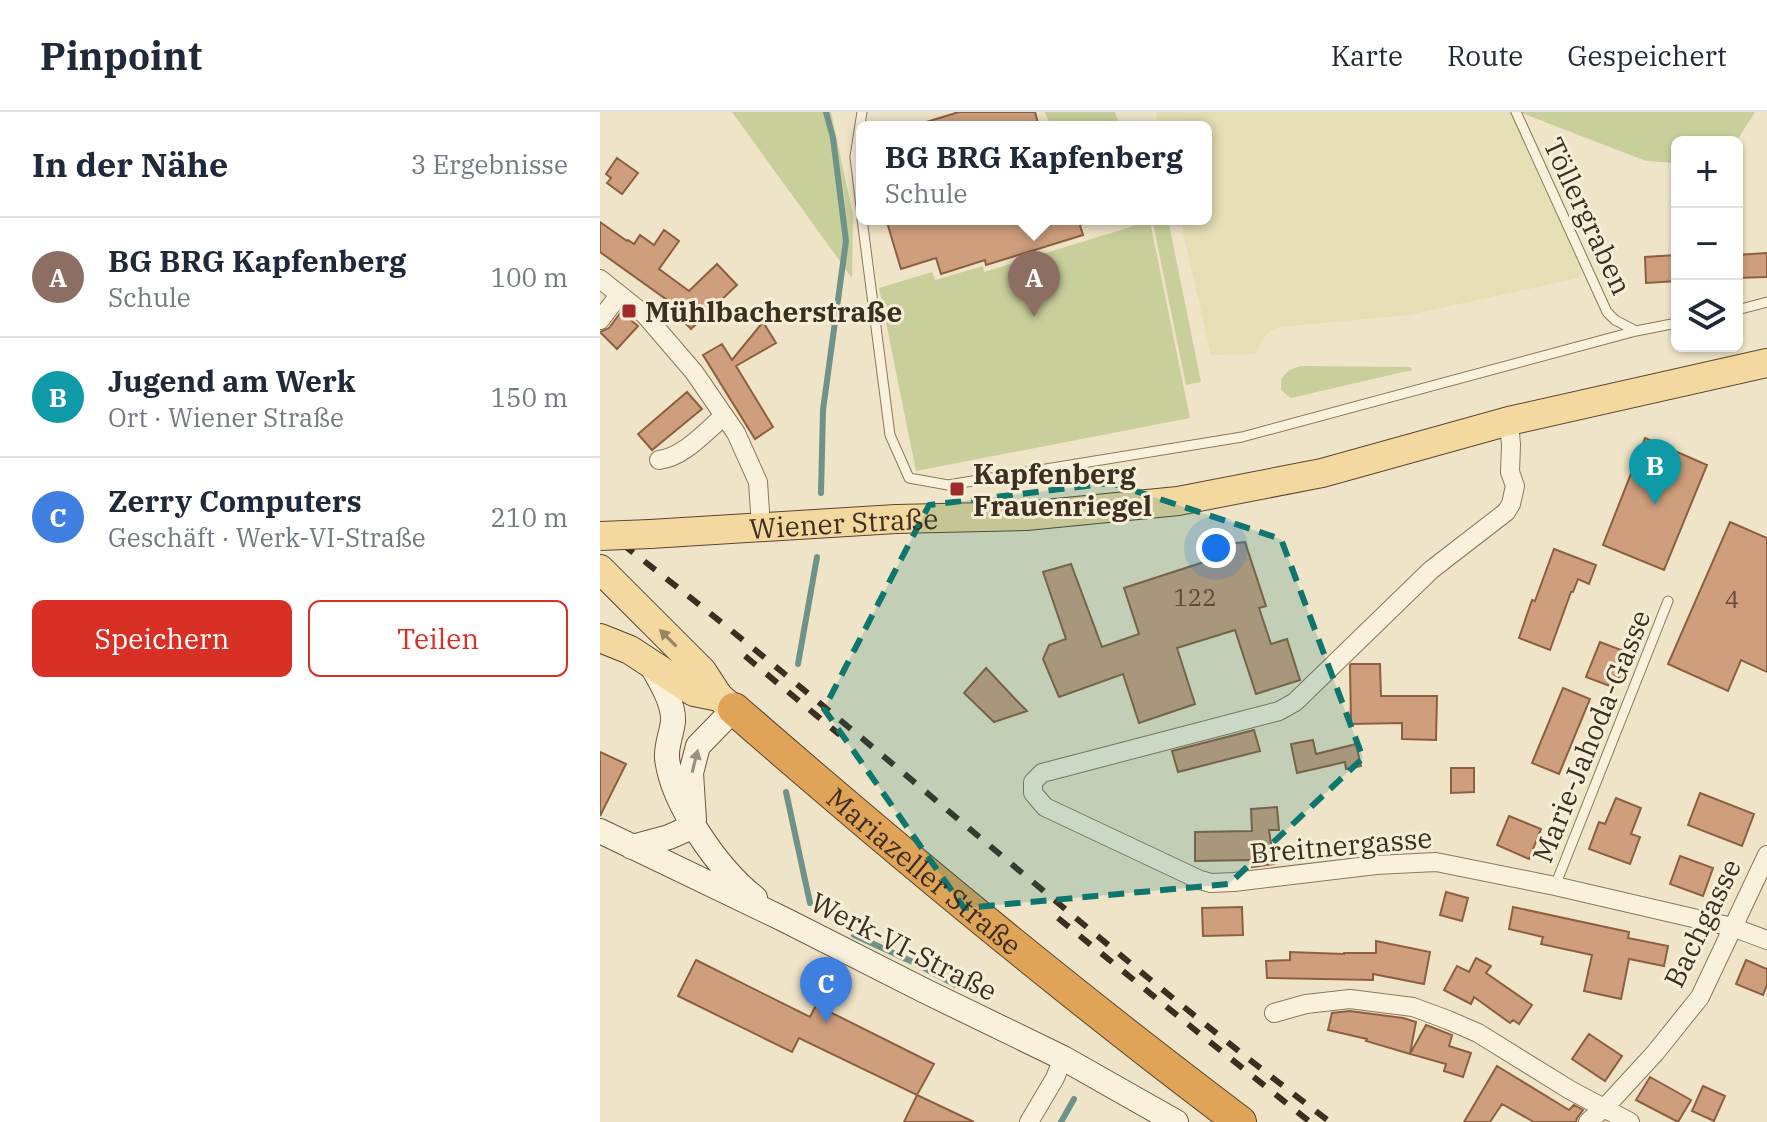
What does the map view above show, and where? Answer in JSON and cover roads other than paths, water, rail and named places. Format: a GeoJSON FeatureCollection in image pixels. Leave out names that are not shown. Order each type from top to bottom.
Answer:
{"type":"FeatureCollection","features":[{"type":"Feature","properties":{"kind":"highway","name":"Mariazeller Straße"},"geometry":{"type":"LineString","coordinates":[[726,703],[949,894],[1240,1122]]}},
{"type":"Feature","properties":{"kind":"main road","name":"Wiener Straße"},"geometry":{"type":"LineString","coordinates":[[600,536],[896,519],[1026,516],[1178,501],[1322,473],[1509,421],[1767,363]]}},
{"type":"Feature","properties":{"kind":"main road"},"geometry":{"type":"LineString","coordinates":[[600,569],[702,671],[726,703]]}},
{"type":"Feature","properties":{"kind":"main road","name":"Mariazeller Straße"},"geometry":{"type":"LineString","coordinates":[[600,638],[630,650],[694,692],[726,703]]}},
{"type":"Feature","properties":{"kind":"main road"},"geometry":{"type":"LineString","coordinates":[[650,663],[666,691],[673,719],[667,757],[675,790],[699,833],[741,887],[783,919]]}},
{"type":"Feature","properties":{"kind":"main road"},"geometry":{"type":"LineString","coordinates":[[673,719],[683,710],[726,703]]}},
{"type":"Feature","properties":{"kind":"main road"},"geometry":{"type":"LineString","coordinates":[[665,863],[695,853],[699,833],[691,773],[698,746],[726,703]]}},
{"type":"Feature","properties":{"kind":"main road","name":"Werk-VI-Straße"},"geometry":{"type":"LineString","coordinates":[[600,831],[1063,1058],[1176,1122]]}},
{"type":"Feature","properties":{"kind":"main road"},"geometry":{"type":"LineString","coordinates":[[632,847],[699,833]]}},
{"type":"Feature","properties":{"kind":"street"},"geometry":{"type":"LineString","coordinates":[[600,279],[655,326],[694,372],[736,433],[758,482],[761,527]]}},
{"type":"Feature","properties":{"kind":"street"},"geometry":{"type":"LineString","coordinates":[[600,320],[619,295]]}},
{"type":"Feature","properties":{"kind":"street"},"geometry":{"type":"LineString","coordinates":[[659,460],[669,459],[687,447],[724,416]]}},
{"type":"Feature","properties":{"kind":"street","name":"Breitnergasse"},"geometry":{"type":"LineString","coordinates":[[1509,421],[1510,472],[1515,486],[1506,512],[1431,570],[1295,702],[1279,711],[1042,773],[1033,782],[1032,789],[1045,807],[1211,883],[1376,865],[1436,862],[1732,927],[1767,940]]}},
{"type":"Feature","properties":{"kind":"street","name":"Bachgasse"},"geometry":{"type":"LineString","coordinates":[[1588,1122],[1655,1053],[1700,997],[1767,855]]}},
{"type":"Feature","properties":{"kind":"street"},"geometry":{"type":"LineString","coordinates":[[1274,1013],[1306,1004],[1350,999],[1413,1007],[1478,1033],[1570,1090],[1630,1122]]}},
{"type":"Feature","properties":{"kind":"street"},"geometry":{"type":"LineString","coordinates":[[1029,1122],[1063,1058]]}},
{"type":"Feature","properties":{"kind":"lane","name":"Töllergraben"},"geometry":{"type":"LineString","coordinates":[[1516,112],[1607,312],[1636,331],[1671,324]]}},
{"type":"Feature","properties":{"kind":"lane"},"geometry":{"type":"LineString","coordinates":[[863,225],[890,435],[909,478],[948,485],[1242,437],[1636,331]]}},
{"type":"Feature","properties":{"kind":"lane"},"geometry":{"type":"LineString","coordinates":[[1743,308],[1767,302]]}},
{"type":"Feature","properties":{"kind":"lane","name":"Marie-Jahoda-Gasse"},"geometry":{"type":"LineString","coordinates":[[1555,886],[1668,601]]}},
{"type":"Feature","properties":{"kind":"waterway"},"geometry":{"type":"LineString","coordinates":[[821,493],[823,410],[846,241],[833,138],[826,112]]}},
{"type":"Feature","properties":{"kind":"waterway"},"geometry":{"type":"LineString","coordinates":[[798,664],[817,557]]}},
{"type":"Feature","properties":{"kind":"waterway"},"geometry":{"type":"LineString","coordinates":[[786,792],[810,903]]}},
{"type":"Feature","properties":{"kind":"waterway"},"geometry":{"type":"LineString","coordinates":[[854,935],[956,985]]}},
{"type":"Feature","properties":{"kind":"waterway"},"geometry":{"type":"LineString","coordinates":[[1061,1122],[1074,1099]]}},
{"type":"Feature","properties":{"kind":"railway"},"geometry":{"type":"LineString","coordinates":[[600,527],[784,674],[1146,976],[1330,1122]]}},
{"type":"Feature","properties":{"kind":"railway"},"geometry":{"type":"LineString","coordinates":[[745,656],[840,735]]}},
{"type":"Feature","properties":{"kind":"railway"},"geometry":{"type":"LineString","coordinates":[[1058,918],[1310,1122]]}},
{"type":"Feature","properties":{"kind":"place","name":"Mühlbacherstraße"},"geometry":{"type":"Point","coordinates":[629,311]}},
{"type":"Feature","properties":{"kind":"place","name":"BG BRG Kapfenberg"},"geometry":{"type":"Point","coordinates":[1034,317]}},
{"type":"Feature","properties":{"kind":"place","name":"Kapfenberg Frauenriegel"},"geometry":{"type":"Point","coordinates":[957,489]}},
{"type":"Feature","properties":{"kind":"place","name":"Jugend am Werk"},"geometry":{"type":"Point","coordinates":[1655,505]}},
{"type":"Feature","properties":{"kind":"place","name":"Zerry Computers"},"geometry":{"type":"Point","coordinates":[826,1023]}}]}
